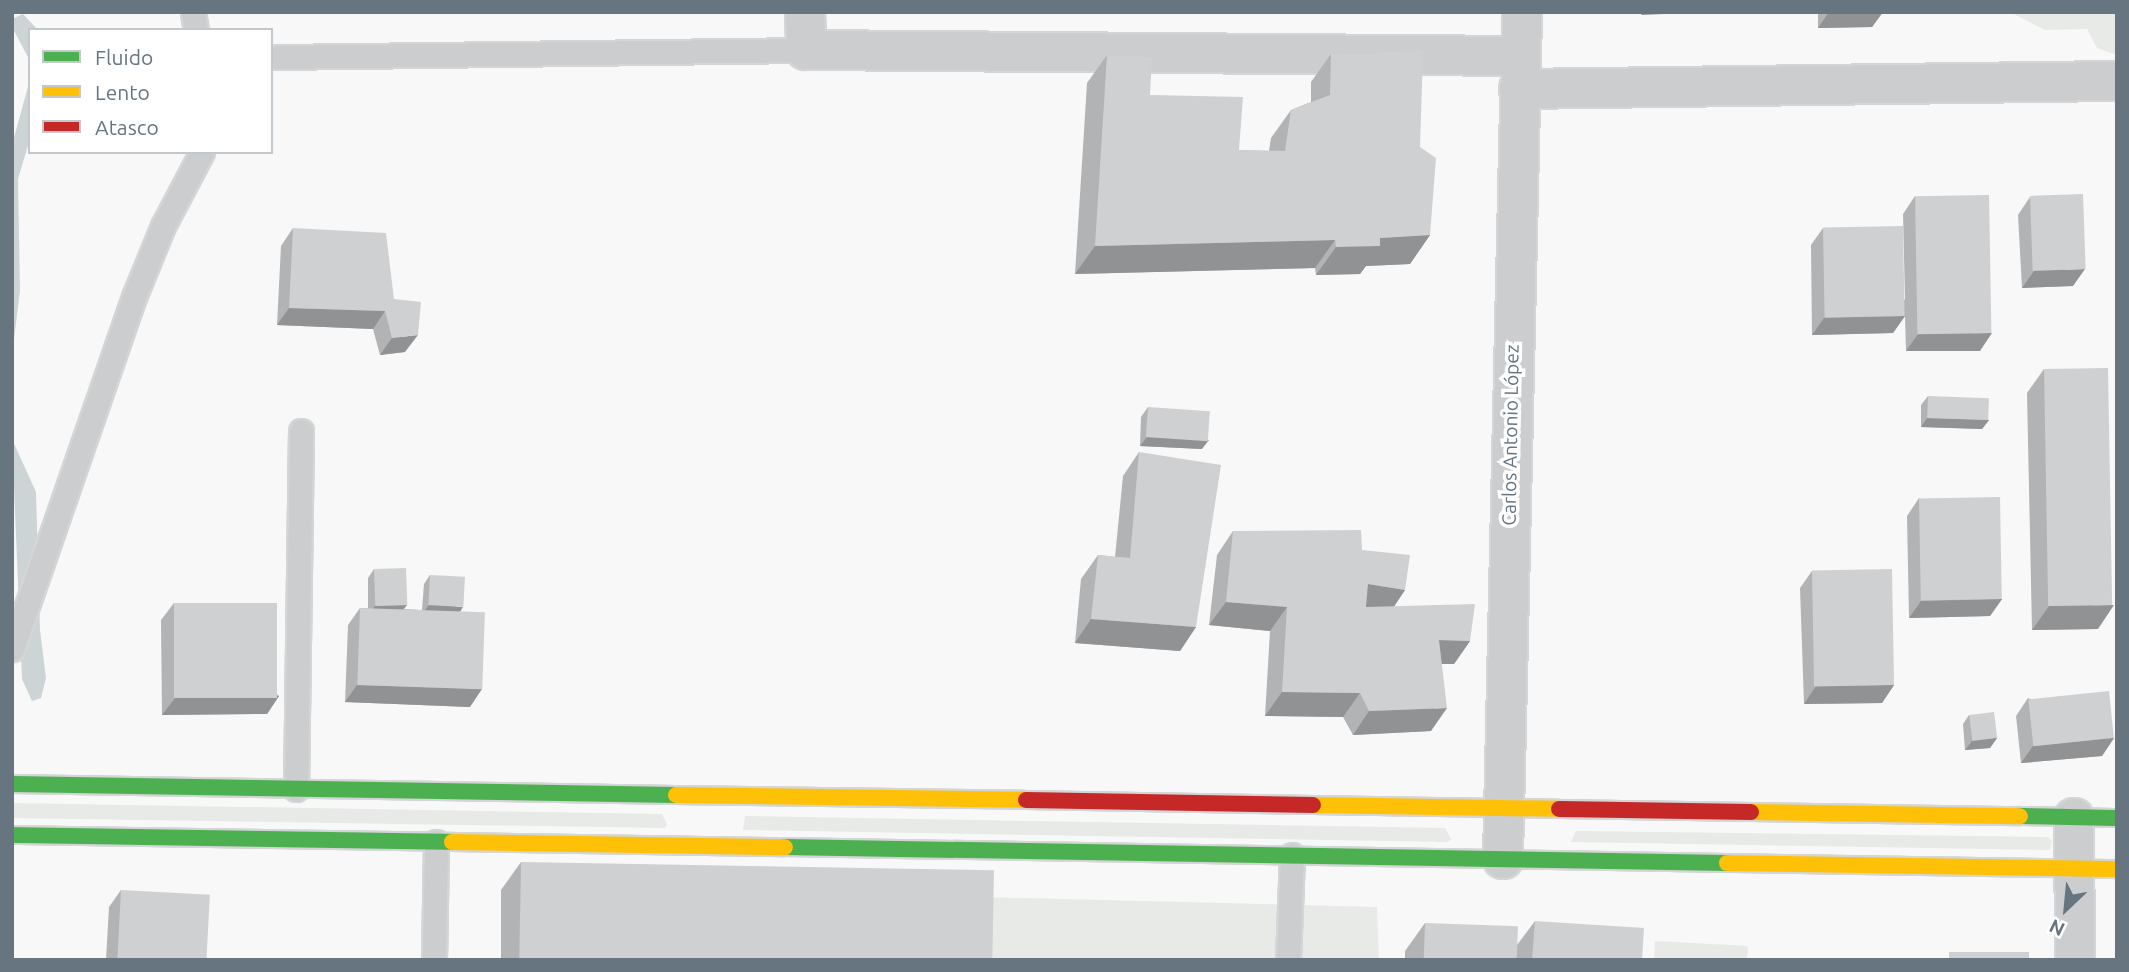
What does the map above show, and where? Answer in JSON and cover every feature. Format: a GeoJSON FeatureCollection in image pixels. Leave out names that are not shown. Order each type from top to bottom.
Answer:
{"type":"FeatureCollection","features":[{"type":"Feature","properties":{"kind":"main road"},"geometry":{"type":"LineString","coordinates":[[12,784],[777,802],[1502,808],[2117,818]]}},
{"type":"Feature","properties":{"kind":"main road"},"geometry":{"type":"LineString","coordinates":[[12,835],[436,842],[777,841],[1292,855],[2117,869]]}},
{"type":"Feature","properties":{"kind":"street"},"geometry":{"type":"LineString","coordinates":[[806,12],[806,50],[1520,73],[2117,82]]}},
{"type":"Feature","properties":{"kind":"street","name":"Carlos Antonio López"},"geometry":{"type":"LineString","coordinates":[[1503,859],[1502,808],[1522,12]]}},
{"type":"Feature","properties":{"kind":"street"},"geometry":{"type":"LineString","coordinates":[[2074,818],[2075,960]]}},
{"type":"Feature","properties":{"kind":"lane"},"geometry":{"type":"LineString","coordinates":[[278,57],[806,50]]}},
{"type":"Feature","properties":{"kind":"lane"},"geometry":{"type":"LineString","coordinates":[[12,649],[134,297],[163,226],[201,154]]}},
{"type":"Feature","properties":{"kind":"lane"},"geometry":{"type":"LineString","coordinates":[[296,789],[301,431]]}},
{"type":"Feature","properties":{"kind":"lane"},"geometry":{"type":"LineString","coordinates":[[434,960],[436,842]]}},
{"type":"Feature","properties":{"kind":"lane"},"geometry":{"type":"LineString","coordinates":[[1288,960],[1292,855]]}},
{"type":"Feature","properties":{"kind":"shaded area"},"geometry":{"type":"Polygon","coordinates":[[[2010,12],[2117,12],[2117,55],[2097,48],[2087,29],[2045,30],[2010,12]]]}},
{"type":"Feature","properties":{"kind":"shaded area"},"geometry":{"type":"Polygon","coordinates":[[[23,14],[36,28],[28,28],[28,57],[12,27],[12,19],[23,14]]]}},
{"type":"Feature","properties":{"kind":"shaded area"},"geometry":{"type":"Polygon","coordinates":[[[28,86],[28,146],[18,179],[20,291],[12,355],[12,145],[28,86]]]}},
{"type":"Feature","properties":{"kind":"shaded area"},"geometry":{"type":"Polygon","coordinates":[[[12,439],[36,492],[40,630],[46,678],[41,698],[32,701],[22,679],[12,439]]]}},
{"type":"Feature","properties":{"kind":"shaded area"},"geometry":{"type":"Polygon","coordinates":[[[12,803],[662,814],[667,824],[665,828],[12,818],[12,803]]]}},
{"type":"Feature","properties":{"kind":"shaded area"},"geometry":{"type":"Polygon","coordinates":[[[745,816],[1445,828],[1451,839],[1448,842],[743,830],[745,816]]]}},
{"type":"Feature","properties":{"kind":"shaded area"},"geometry":{"type":"Polygon","coordinates":[[[1576,831],[2048,837],[2052,841],[2050,850],[1571,842],[1576,831]]]}},
{"type":"Feature","properties":{"kind":"shaded area"},"geometry":{"type":"Polygon","coordinates":[[[982,897],[1377,907],[1379,960],[985,960],[982,897]]]}},
{"type":"Feature","properties":{"kind":"shaded area"},"geometry":{"type":"Polygon","coordinates":[[[1655,941],[1748,946],[1747,960],[1654,960],[1655,941]]]}},
{"type":"Feature","properties":{"kind":"building"},"geometry":{"type":"Polygon","coordinates":[[[1423,51],[1420,147],[1436,158],[1430,235],[1380,238],[1380,246],[1336,247],[1335,240],[1095,246],[1107,55],[1152,57],[1150,95],[1243,97],[1239,150],[1285,151],[1291,110],[1330,95],[1331,54],[1423,51]]]}},
{"type":"Feature","properties":{"kind":"building"},"geometry":{"type":"Polygon","coordinates":[[[2083,194],[2086,269],[2033,271],[2030,196],[2083,194]]]}},
{"type":"Feature","properties":{"kind":"building"},"geometry":{"type":"Polygon","coordinates":[[[1989,195],[1991,333],[1917,334],[1915,196],[1989,195]]]}},
{"type":"Feature","properties":{"kind":"building"},"geometry":{"type":"Polygon","coordinates":[[[1903,226],[1905,316],[1825,317],[1823,227],[1903,226]]]}},
{"type":"Feature","properties":{"kind":"building"},"geometry":{"type":"Polygon","coordinates":[[[293,228],[386,233],[394,299],[421,302],[418,335],[392,338],[385,311],[289,308],[293,228]]]}},
{"type":"Feature","properties":{"kind":"building"},"geometry":{"type":"Polygon","coordinates":[[[2108,368],[2112,605],[2048,606],[2044,369],[2108,368]]]}},
{"type":"Feature","properties":{"kind":"building"},"geometry":{"type":"Polygon","coordinates":[[[1928,396],[1989,398],[1988,420],[1927,418],[1928,396]]]}},
{"type":"Feature","properties":{"kind":"building"},"geometry":{"type":"Polygon","coordinates":[[[1148,407],[1210,411],[1208,441],[1146,437],[1148,407]]]}},
{"type":"Feature","properties":{"kind":"building"},"geometry":{"type":"Polygon","coordinates":[[[1139,452],[1221,465],[1196,627],[1091,619],[1098,555],[1130,558],[1139,452]]]}},
{"type":"Feature","properties":{"kind":"building"},"geometry":{"type":"Polygon","coordinates":[[[2000,497],[2002,599],[1921,600],[1919,498],[2000,497]]]}},
{"type":"Feature","properties":{"kind":"building"},"geometry":{"type":"Polygon","coordinates":[[[1361,530],[1362,550],[1410,555],[1405,590],[1368,584],[1366,607],[1475,604],[1470,641],[1439,640],[1447,708],[1369,711],[1360,693],[1282,692],[1287,607],[1226,602],[1233,531],[1361,530]]]}},
{"type":"Feature","properties":{"kind":"building"},"geometry":{"type":"Polygon","coordinates":[[[406,568],[407,605],[375,606],[374,569],[406,568]]]}},
{"type":"Feature","properties":{"kind":"building"},"geometry":{"type":"Polygon","coordinates":[[[1892,569],[1894,685],[1814,686],[1812,570],[1892,569]]]}},
{"type":"Feature","properties":{"kind":"building"},"geometry":{"type":"Polygon","coordinates":[[[430,575],[465,577],[463,607],[428,605],[430,575]]]}},
{"type":"Feature","properties":{"kind":"building"},"geometry":{"type":"Polygon","coordinates":[[[174,603],[277,603],[277,698],[174,698],[174,603]]]}},
{"type":"Feature","properties":{"kind":"building"},"geometry":{"type":"Polygon","coordinates":[[[360,608],[485,612],[482,689],[357,685],[360,608]]]}},
{"type":"Feature","properties":{"kind":"building"},"geometry":{"type":"Polygon","coordinates":[[[2109,691],[2114,738],[2033,746],[2028,699],[2109,691]]]}},
{"type":"Feature","properties":{"kind":"building"},"geometry":{"type":"Polygon","coordinates":[[[1994,712],[1997,738],[1972,741],[1969,715],[1994,712]]]}},
{"type":"Feature","properties":{"kind":"building"},"geometry":{"type":"Polygon","coordinates":[[[521,862],[994,870],[992,960],[519,960],[521,862]]]}},
{"type":"Feature","properties":{"kind":"building"},"geometry":{"type":"Polygon","coordinates":[[[121,890],[210,895],[206,960],[117,960],[121,890]]]}},
{"type":"Feature","properties":{"kind":"building"},"geometry":{"type":"Polygon","coordinates":[[[1535,921],[1644,928],[1642,960],[1532,960],[1535,921]]]}},
{"type":"Feature","properties":{"kind":"building"},"geometry":{"type":"Polygon","coordinates":[[[1425,923],[1518,926],[1517,960],[1424,960],[1425,923]]]}},
{"type":"Feature","properties":{"kind":"building"},"geometry":{"type":"Polygon","coordinates":[[[1949,952],[2029,952],[2029,960],[1949,960],[1949,952]]]}},
{"type":"Feature","properties":{"kind":"traffic: fast"},"geometry":{"type":"LineString","coordinates":[[12,784],[676,795]]}},
{"type":"Feature","properties":{"kind":"traffic: fast"},"geometry":{"type":"LineString","coordinates":[[2020,816],[2117,818]]}},
{"type":"Feature","properties":{"kind":"traffic: fast"},"geometry":{"type":"LineString","coordinates":[[12,835],[452,842]]}},
{"type":"Feature","properties":{"kind":"traffic: fast"},"geometry":{"type":"LineString","coordinates":[[785,847],[1727,863]]}},
{"type":"Feature","properties":{"kind":"traffic: slow"},"geometry":{"type":"LineString","coordinates":[[676,795],[1026,800]]}},
{"type":"Feature","properties":{"kind":"traffic: slow"},"geometry":{"type":"LineString","coordinates":[[1313,805],[1559,809]]}},
{"type":"Feature","properties":{"kind":"traffic: slow"},"geometry":{"type":"LineString","coordinates":[[1751,812],[2020,816]]}},
{"type":"Feature","properties":{"kind":"traffic: slow"},"geometry":{"type":"LineString","coordinates":[[452,842],[785,847]]}},
{"type":"Feature","properties":{"kind":"traffic: slow"},"geometry":{"type":"LineString","coordinates":[[1727,863],[2117,869]]}},
{"type":"Feature","properties":{"kind":"traffic: jam"},"geometry":{"type":"LineString","coordinates":[[1026,800],[1313,805]]}},
{"type":"Feature","properties":{"kind":"traffic: jam"},"geometry":{"type":"LineString","coordinates":[[1559,809],[1751,812]]}}]}
